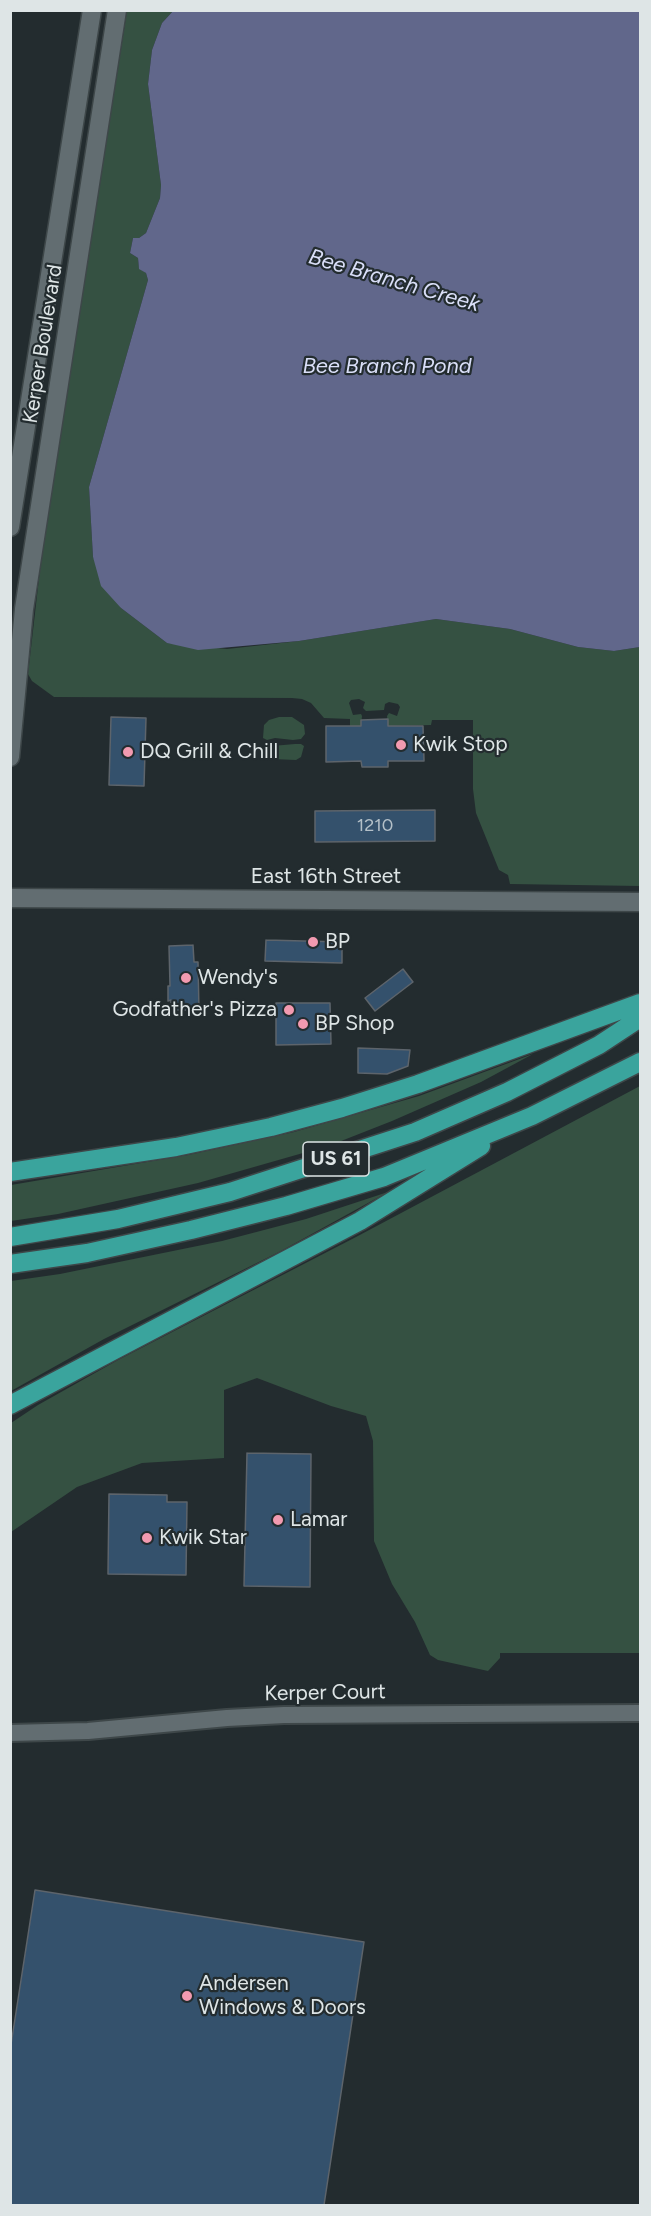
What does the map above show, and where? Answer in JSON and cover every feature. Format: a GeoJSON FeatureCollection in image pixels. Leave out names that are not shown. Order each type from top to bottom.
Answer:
{"type":"FeatureCollection","features":[{"type":"Feature","properties":{"kind":"highway"},"geometry":{"type":"LineString","coordinates":[[10,1172],[176,1147],[261,1130],[418,1084],[640,1003]]}},
{"type":"Feature","properties":{"kind":"highway","name":"US 61"},"geometry":{"type":"LineString","coordinates":[[10,1237],[118,1220],[230,1192],[393,1139],[507,1092],[599,1045],[640,1018]]}},
{"type":"Feature","properties":{"kind":"highway","name":"US 61"},"geometry":{"type":"LineString","coordinates":[[10,1264],[87,1253],[191,1230],[286,1206],[384,1177],[532,1116],[640,1062]]}},
{"type":"Feature","properties":{"kind":"highway"},"geometry":{"type":"LineString","coordinates":[[10,1406],[360,1221],[532,1116]]}},
{"type":"Feature","properties":{"kind":"main road","name":"Kerper Boulevard"},"geometry":{"type":"LineString","coordinates":[[10,527],[92,10]]}},
{"type":"Feature","properties":{"kind":"main road","name":"Kerper Boulevard"},"geometry":{"type":"LineString","coordinates":[[10,757],[24,609],[117,10]]}},
{"type":"Feature","properties":{"kind":"main road","name":"East 16th Street"},"geometry":{"type":"LineString","coordinates":[[10,898],[640,902]]}},
{"type":"Feature","properties":{"kind":"street","name":"Kerper Court"},"geometry":{"type":"LineString","coordinates":[[10,1732],[88,1731],[284,1715],[640,1713]]}},
{"type":"Feature","properties":{"kind":"green space"},"geometry":{"type":"Polygon","coordinates":[[[127,11],[173,11],[162,23],[152,50],[148,84],[161,185],[160,198],[146,233],[139,238],[133,238],[130,253],[138,258],[139,268],[146,273],[148,280],[89,487],[93,557],[121,608],[167,643],[227,649],[299,641],[436,619],[510,629],[578,647],[614,651],[640,647],[640,886],[510,884],[508,875],[499,870],[476,813],[473,789],[473,720],[432,720],[431,725],[388,726],[387,716],[389,713],[397,716],[400,707],[398,704],[389,702],[385,704],[384,710],[366,711],[363,708],[365,702],[359,699],[351,700],[349,703],[353,715],[361,714],[361,726],[350,726],[350,719],[324,718],[311,703],[302,699],[54,697],[32,681],[28,674],[45,526],[127,11]]]}},
{"type":"Feature","properties":{"kind":"green space"},"geometry":{"type":"Polygon","coordinates":[[[292,717],[304,725],[305,734],[301,739],[267,740],[263,738],[264,725],[269,720],[292,717]]]}},
{"type":"Feature","properties":{"kind":"green space"},"geometry":{"type":"Polygon","coordinates":[[[301,744],[304,746],[301,757],[296,760],[269,757],[272,746],[301,744]]]}},
{"type":"Feature","properties":{"kind":"green space"},"geometry":{"type":"Polygon","coordinates":[[[533,1054],[481,1082],[331,1145],[198,1183],[58,1214],[11,1221],[11,1185],[188,1155],[294,1132],[419,1096],[533,1054]]]}},
{"type":"Feature","properties":{"kind":"green space"},"geometry":{"type":"Polygon","coordinates":[[[640,1086],[640,1653],[500,1653],[500,1658],[488,1671],[438,1660],[430,1655],[415,1622],[392,1584],[374,1541],[373,1441],[366,1416],[331,1406],[257,1378],[224,1390],[224,1458],[142,1463],[77,1487],[11,1532],[11,1423],[38,1405],[118,1360],[640,1086]]]}},
{"type":"Feature","properties":{"kind":"green space"},"geometry":{"type":"Polygon","coordinates":[[[388,1192],[281,1251],[104,1339],[11,1391],[11,1281],[60,1274],[222,1241],[306,1219],[388,1192]]]}},
{"type":"Feature","properties":{"kind":"water","name":"Bee Branch Pond"},"geometry":{"type":"Polygon","coordinates":[[[173,11],[640,11],[640,647],[614,651],[578,647],[510,629],[436,619],[299,641],[198,650],[167,643],[121,608],[101,586],[93,557],[89,487],[148,280],[146,273],[139,269],[138,258],[130,253],[133,238],[139,238],[146,233],[160,198],[161,185],[148,84],[152,50],[162,23],[173,11]]]}},
{"type":"Feature","properties":{"kind":"building","name":"DQ Grill & Chill"},"geometry":{"type":"Polygon","coordinates":[[[111,717],[146,718],[144,786],[109,785],[111,717]]]}},
{"type":"Feature","properties":{"kind":"building"},"geometry":{"type":"Polygon","coordinates":[[[388,719],[388,726],[423,726],[424,761],[388,761],[388,767],[362,767],[361,761],[326,762],[326,726],[361,726],[361,720],[388,719]]]}},
{"type":"Feature","properties":{"kind":"building","name":"Kwik Stop"},"geometry":{"type":"Polygon","coordinates":[[[435,810],[435,841],[315,842],[315,811],[435,810]]]}},
{"type":"Feature","properties":{"kind":"building"},"geometry":{"type":"Polygon","coordinates":[[[266,940],[342,942],[342,963],[265,961],[266,940]]]}},
{"type":"Feature","properties":{"kind":"building","name":"Wendy's"},"geometry":{"type":"Polygon","coordinates":[[[193,945],[194,962],[198,962],[199,1010],[171,1010],[171,1000],[168,1001],[169,946],[193,945]]]}},
{"type":"Feature","properties":{"kind":"building"},"geometry":{"type":"Polygon","coordinates":[[[403,969],[413,982],[375,1011],[365,998],[403,969]]]}},
{"type":"Feature","properties":{"kind":"building","name":"BP Shop"},"geometry":{"type":"Polygon","coordinates":[[[276,1003],[330,1003],[331,1044],[276,1045],[276,1003]]]}},
{"type":"Feature","properties":{"kind":"building"},"geometry":{"type":"Polygon","coordinates":[[[358,1048],[410,1050],[408,1066],[387,1074],[358,1073],[358,1048]]]}},
{"type":"Feature","properties":{"kind":"building","name":"Lamar"},"geometry":{"type":"Polygon","coordinates":[[[247,1453],[311,1454],[310,1587],[244,1586],[247,1453]]]}},
{"type":"Feature","properties":{"kind":"building","name":"Kwik Star"},"geometry":{"type":"Polygon","coordinates":[[[109,1494],[167,1495],[167,1502],[187,1502],[186,1575],[108,1574],[109,1494]]]}},
{"type":"Feature","properties":{"kind":"building","name":"Andersen Windows & Doors"},"geometry":{"type":"Polygon","coordinates":[[[35,1890],[364,1942],[324,2205],[10,2205],[10,2051],[35,1890]]]}},
{"type":"Feature","properties":{"kind":"place","name":"Kwik Stop"},"geometry":{"type":"Point","coordinates":[401,745]}},
{"type":"Feature","properties":{"kind":"place","name":"DQ Grill & Chill"},"geometry":{"type":"Point","coordinates":[128,752]}},
{"type":"Feature","properties":{"kind":"place","name":"BP"},"geometry":{"type":"Point","coordinates":[313,942]}},
{"type":"Feature","properties":{"kind":"place","name":"Wendy's"},"geometry":{"type":"Point","coordinates":[186,978]}},
{"type":"Feature","properties":{"kind":"place","name":"Godfather's Pizza"},"geometry":{"type":"Point","coordinates":[289,1010]}},
{"type":"Feature","properties":{"kind":"place","name":"BP Shop"},"geometry":{"type":"Point","coordinates":[303,1024]}},
{"type":"Feature","properties":{"kind":"place","name":"Lamar"},"geometry":{"type":"Point","coordinates":[278,1520]}},
{"type":"Feature","properties":{"kind":"place","name":"Kwik Star"},"geometry":{"type":"Point","coordinates":[147,1538]}},
{"type":"Feature","properties":{"kind":"place","name":"Andersen Windows & Doors"},"geometry":{"type":"Point","coordinates":[187,1996]}},
{"type":"Feature","properties":{"kind":"water label","name":"Bee Branch Creek"},"geometry":{"type":"Point","coordinates":[394,281]}}]}
